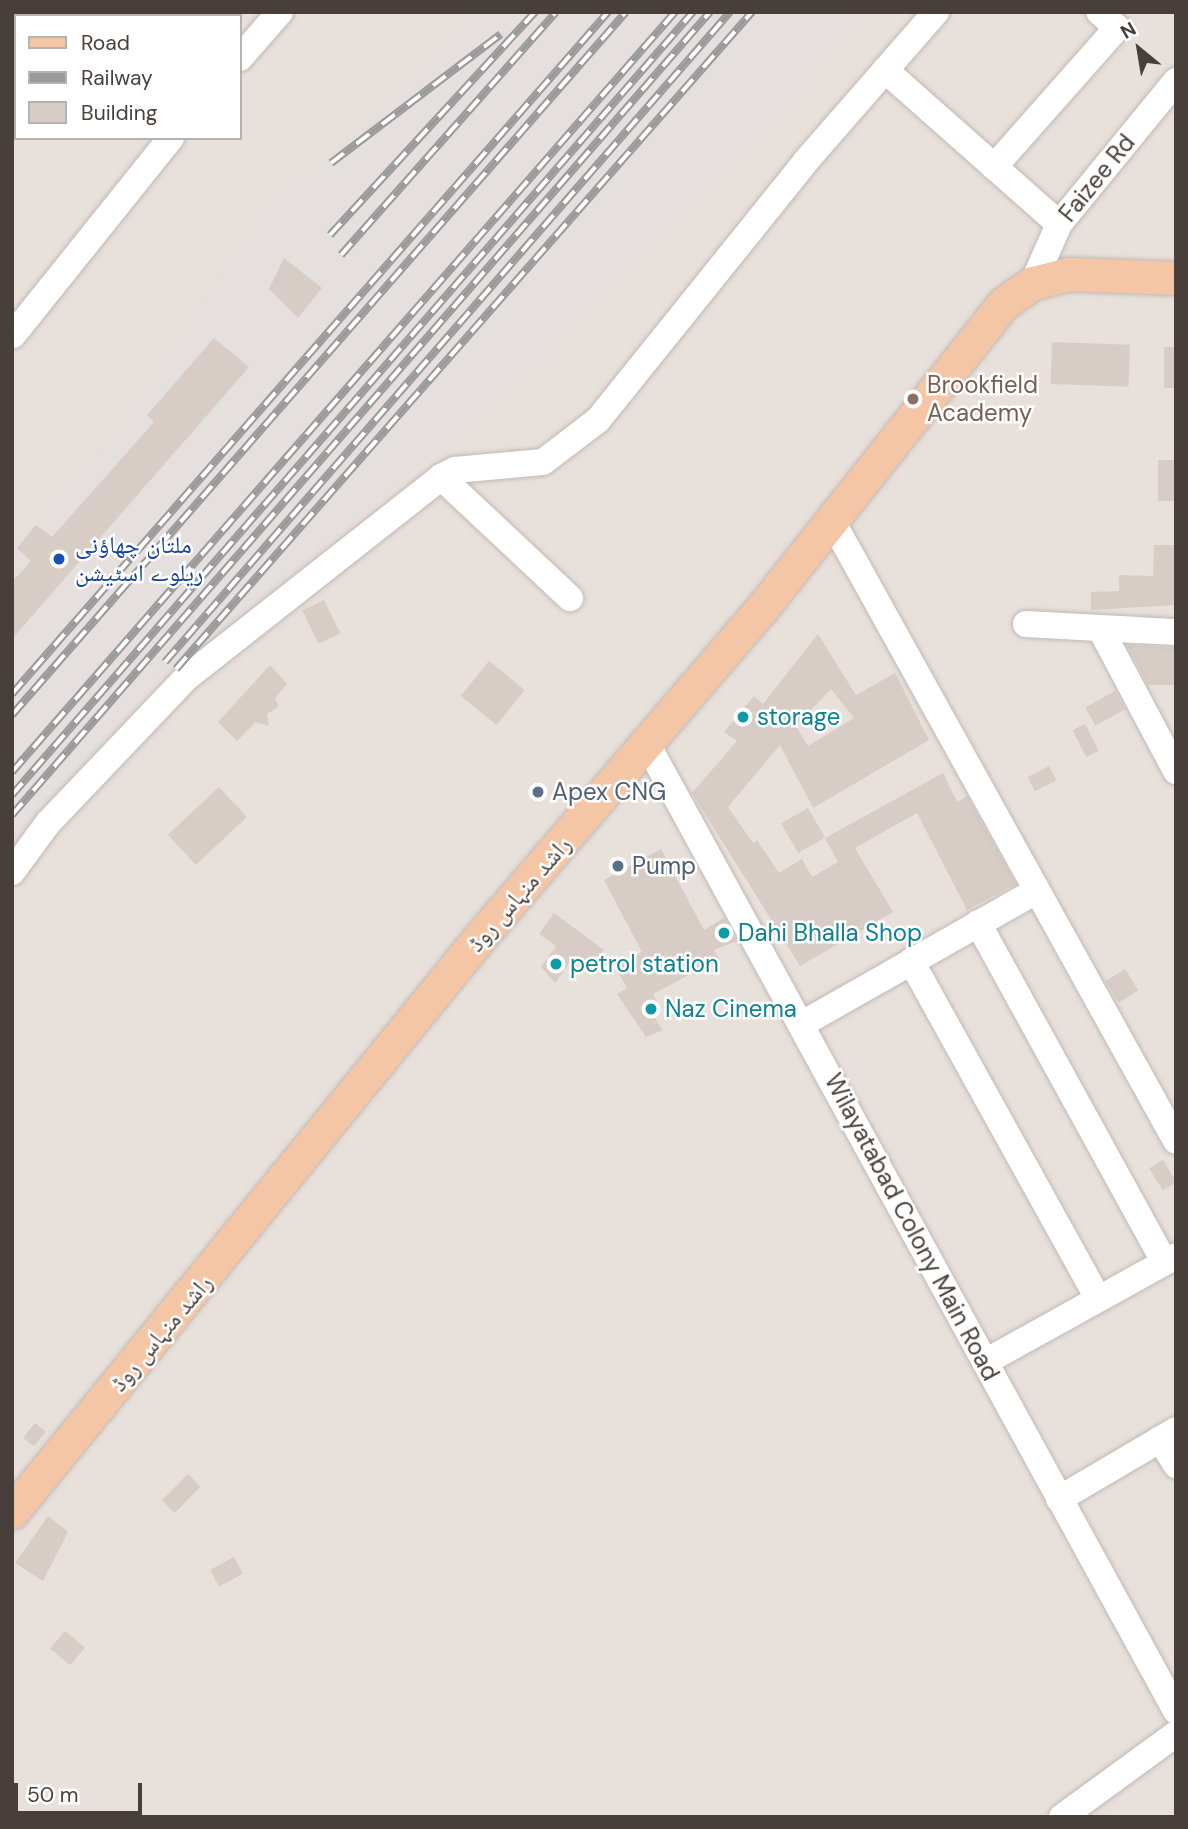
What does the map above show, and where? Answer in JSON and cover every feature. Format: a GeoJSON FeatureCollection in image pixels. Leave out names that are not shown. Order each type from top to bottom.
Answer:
{"type":"FeatureCollection","features":[{"type":"Feature","properties":{"kind":"main road"},"geometry":{"type":"LineString","coordinates":[[1033,284],[1069,274],[1176,278]]}},
{"type":"Feature","properties":{"kind":"main road","name":"راشد منہاس روڈ"},"geometry":{"type":"LineString","coordinates":[[12,1512],[481,936],[647,744],[831,519],[975,335],[1033,284]]}},
{"type":"Feature","properties":{"kind":"street"},"geometry":{"type":"LineString","coordinates":[[242,56],[280,12]]}},
{"type":"Feature","properties":{"kind":"street"},"geometry":{"type":"LineString","coordinates":[[12,872],[48,823],[186,678],[441,477],[455,470],[543,462],[598,420],[884,70],[936,12]]}},
{"type":"Feature","properties":{"kind":"street"},"geometry":{"type":"LineString","coordinates":[[994,167],[1117,28],[1099,12]]}},
{"type":"Feature","properties":{"kind":"street"},"geometry":{"type":"LineString","coordinates":[[884,70],[1059,224]]}},
{"type":"Feature","properties":{"kind":"street","name":"Faizee Rd"},"geometry":{"type":"LineString","coordinates":[[1033,284],[1059,224],[1176,80]]}},
{"type":"Feature","properties":{"kind":"street"},"geometry":{"type":"LineString","coordinates":[[13,335],[169,140]]}},
{"type":"Feature","properties":{"kind":"street"},"geometry":{"type":"LineString","coordinates":[[441,477],[570,598]]}},
{"type":"Feature","properties":{"kind":"street"},"geometry":{"type":"LineString","coordinates":[[831,519],[1176,1141]]}},
{"type":"Feature","properties":{"kind":"street"},"geometry":{"type":"LineString","coordinates":[[1026,624],[1176,632]]}},
{"type":"Feature","properties":{"kind":"street"},"geometry":{"type":"LineString","coordinates":[[1101,630],[1176,771]]}},
{"type":"Feature","properties":{"kind":"street","name":"Wilayatabad Colony Main Road"},"geometry":{"type":"LineString","coordinates":[[647,744],[1176,1711]]}},
{"type":"Feature","properties":{"kind":"street"},"geometry":{"type":"LineString","coordinates":[[802,1024],[1036,891]]}},
{"type":"Feature","properties":{"kind":"street"},"geometry":{"type":"LineString","coordinates":[[978,923],[1170,1259],[985,1362]]}},
{"type":"Feature","properties":{"kind":"street"},"geometry":{"type":"LineString","coordinates":[[911,961],[1098,1298]]}},
{"type":"Feature","properties":{"kind":"street"},"geometry":{"type":"LineString","coordinates":[[1059,1499],[1168,1434],[1176,1465]]}},
{"type":"Feature","properties":{"kind":"street"},"geometry":{"type":"LineString","coordinates":[[1062,1817],[1176,1734]]}},
{"type":"Feature","properties":{"kind":"shaded area"},"geometry":{"type":"Polygon","coordinates":[[[12,12],[1176,12],[1176,1817],[12,1817],[12,12]]]}},
{"type":"Feature","properties":{"kind":"shaded area"},"geometry":{"type":"Polygon","coordinates":[[[469,12],[861,12],[782,106],[544,355],[214,645],[159,683],[12,858],[12,548],[115,432],[256,217],[350,134],[469,12]]]}},
{"type":"Feature","properties":{"kind":"building"},"geometry":{"type":"Polygon","coordinates":[[[284,258],[322,288],[298,318],[269,289],[284,258]]]}},
{"type":"Feature","properties":{"kind":"building"},"geometry":{"type":"Polygon","coordinates":[[[214,338],[249,367],[12,639],[12,582],[31,561],[17,548],[36,525],[52,537],[154,422],[147,415],[214,338]]]}},
{"type":"Feature","properties":{"kind":"building"},"geometry":{"type":"Polygon","coordinates":[[[1052,342],[1130,345],[1128,387],[1051,384],[1052,342]]]}},
{"type":"Feature","properties":{"kind":"building"},"geometry":{"type":"Polygon","coordinates":[[[1164,347],[1176,347],[1176,388],[1164,388],[1164,347]]]}},
{"type":"Feature","properties":{"kind":"building"},"geometry":{"type":"Polygon","coordinates":[[[1158,460],[1176,460],[1176,501],[1158,501],[1158,460]]]}},
{"type":"Feature","properties":{"kind":"building"},"geometry":{"type":"Polygon","coordinates":[[[1154,545],[1176,545],[1176,605],[1091,610],[1091,592],[1119,591],[1119,575],[1153,576],[1154,545]]]}},
{"type":"Feature","properties":{"kind":"building"},"geometry":{"type":"Polygon","coordinates":[[[324,600],[340,633],[319,644],[302,611],[324,600]]]}},
{"type":"Feature","properties":{"kind":"building"},"geometry":{"type":"Polygon","coordinates":[[[818,634],[856,695],[895,673],[929,740],[813,808],[780,745],[728,807],[753,843],[757,840],[779,873],[802,859],[812,877],[838,862],[825,838],[943,773],[957,802],[967,796],[1016,884],[967,910],[917,813],[855,848],[893,912],[800,966],[692,793],[737,741],[724,732],[754,696],[763,704],[818,634]],[[831,689],[796,726],[808,746],[854,718],[831,689]]]}},
{"type":"Feature","properties":{"kind":"building"},"geometry":{"type":"Polygon","coordinates":[[[1127,645],[1176,648],[1176,685],[1148,685],[1127,645]]]}},
{"type":"Feature","properties":{"kind":"building"},"geometry":{"type":"Polygon","coordinates":[[[489,661],[525,690],[496,725],[461,696],[489,661]]]}},
{"type":"Feature","properties":{"kind":"building"},"geometry":{"type":"Polygon","coordinates":[[[270,665],[287,684],[275,698],[279,706],[267,714],[269,726],[256,722],[237,741],[218,722],[270,665]]]}},
{"type":"Feature","properties":{"kind":"building"},"geometry":{"type":"Polygon","coordinates":[[[1115,691],[1125,709],[1095,726],[1085,707],[1115,691]]]}},
{"type":"Feature","properties":{"kind":"building"},"geometry":{"type":"Polygon","coordinates":[[[1085,724],[1099,751],[1086,757],[1073,730],[1085,724]]]}},
{"type":"Feature","properties":{"kind":"building"},"geometry":{"type":"Polygon","coordinates":[[[1049,766],[1056,780],[1035,791],[1028,777],[1049,766]]]}},
{"type":"Feature","properties":{"kind":"building"},"geometry":{"type":"Polygon","coordinates":[[[219,787],[247,817],[196,865],[168,835],[219,787]]]}},
{"type":"Feature","properties":{"kind":"building"},"geometry":{"type":"Polygon","coordinates":[[[808,808],[825,837],[798,853],[781,824],[808,808]]]}},
{"type":"Feature","properties":{"kind":"building"},"geometry":{"type":"Polygon","coordinates":[[[661,849],[704,930],[724,918],[737,941],[714,950],[719,959],[653,994],[659,1005],[649,1010],[663,1030],[646,1037],[617,994],[627,988],[615,967],[642,952],[604,880],[661,849]]]}},
{"type":"Feature","properties":{"kind":"building"},"geometry":{"type":"Polygon","coordinates":[[[554,913],[604,950],[587,970],[572,959],[555,983],[541,967],[556,946],[539,934],[554,913]]]}},
{"type":"Feature","properties":{"kind":"building"},"geometry":{"type":"Polygon","coordinates":[[[1125,969],[1138,990],[1119,1002],[1105,981],[1125,969]]]}},
{"type":"Feature","properties":{"kind":"building"},"geometry":{"type":"Polygon","coordinates":[[[1163,1160],[1176,1183],[1163,1191],[1149,1168],[1163,1160]]]}},
{"type":"Feature","properties":{"kind":"building"},"geometry":{"type":"Polygon","coordinates":[[[35,1423],[46,1432],[34,1447],[23,1438],[35,1423]]]}},
{"type":"Feature","properties":{"kind":"building"},"geometry":{"type":"Polygon","coordinates":[[[188,1474],[201,1487],[175,1513],[162,1500],[188,1474]]]}},
{"type":"Feature","properties":{"kind":"building"},"geometry":{"type":"Polygon","coordinates":[[[48,1516],[68,1532],[43,1581],[15,1563],[48,1516]]]}},
{"type":"Feature","properties":{"kind":"building"},"geometry":{"type":"Polygon","coordinates":[[[234,1557],[243,1574],[219,1586],[210,1570],[234,1557]]]}},
{"type":"Feature","properties":{"kind":"building"},"geometry":{"type":"Polygon","coordinates":[[[65,1631],[85,1648],[70,1665],[50,1649],[65,1631]]]}},
{"type":"Feature","properties":{"kind":"railway"},"geometry":{"type":"LineString","coordinates":[[330,235],[535,12]]}},
{"type":"Feature","properties":{"kind":"railway"},"geometry":{"type":"LineString","coordinates":[[341,255],[556,12]]}},
{"type":"Feature","properties":{"kind":"railway"},"geometry":{"type":"LineString","coordinates":[[12,694],[608,12]]}},
{"type":"Feature","properties":{"kind":"railway"},"geometry":{"type":"LineString","coordinates":[[12,715],[626,12]]}},
{"type":"Feature","properties":{"kind":"railway"},"geometry":{"type":"LineString","coordinates":[[12,772],[675,12]]}},
{"type":"Feature","properties":{"kind":"railway"},"geometry":{"type":"LineString","coordinates":[[12,795],[693,12]]}},
{"type":"Feature","properties":{"kind":"railway"},"geometry":{"type":"LineString","coordinates":[[12,815],[710,12]]}},
{"type":"Feature","properties":{"kind":"railway"},"geometry":{"type":"LineString","coordinates":[[165,662],[730,12]]}},
{"type":"Feature","properties":{"kind":"railway"},"geometry":{"type":"LineString","coordinates":[[176,669],[752,12]]}},
{"type":"Feature","properties":{"kind":"railway"},"geometry":{"type":"LineString","coordinates":[[331,163],[501,34]]}},
{"type":"Feature","properties":{"kind":"place","name":"Brookfield Academy"},"geometry":{"type":"Point","coordinates":[913,399]}},
{"type":"Feature","properties":{"kind":"place","name":"ملتان چھاؤنی ریلوے اسٹیشن"},"geometry":{"type":"Point","coordinates":[59,559]}},
{"type":"Feature","properties":{"kind":"place","name":"storage"},"geometry":{"type":"Point","coordinates":[743,717]}},
{"type":"Feature","properties":{"kind":"place","name":"Apex CNG"},"geometry":{"type":"Point","coordinates":[538,792]}},
{"type":"Feature","properties":{"kind":"place","name":"Pump"},"geometry":{"type":"Point","coordinates":[618,866]}},
{"type":"Feature","properties":{"kind":"place","name":"Dahi Bhalla Shop"},"geometry":{"type":"Point","coordinates":[724,933]}},
{"type":"Feature","properties":{"kind":"place","name":"petrol station"},"geometry":{"type":"Point","coordinates":[556,964]}},
{"type":"Feature","properties":{"kind":"place","name":"Naz Cinema"},"geometry":{"type":"Point","coordinates":[651,1009]}}]}
